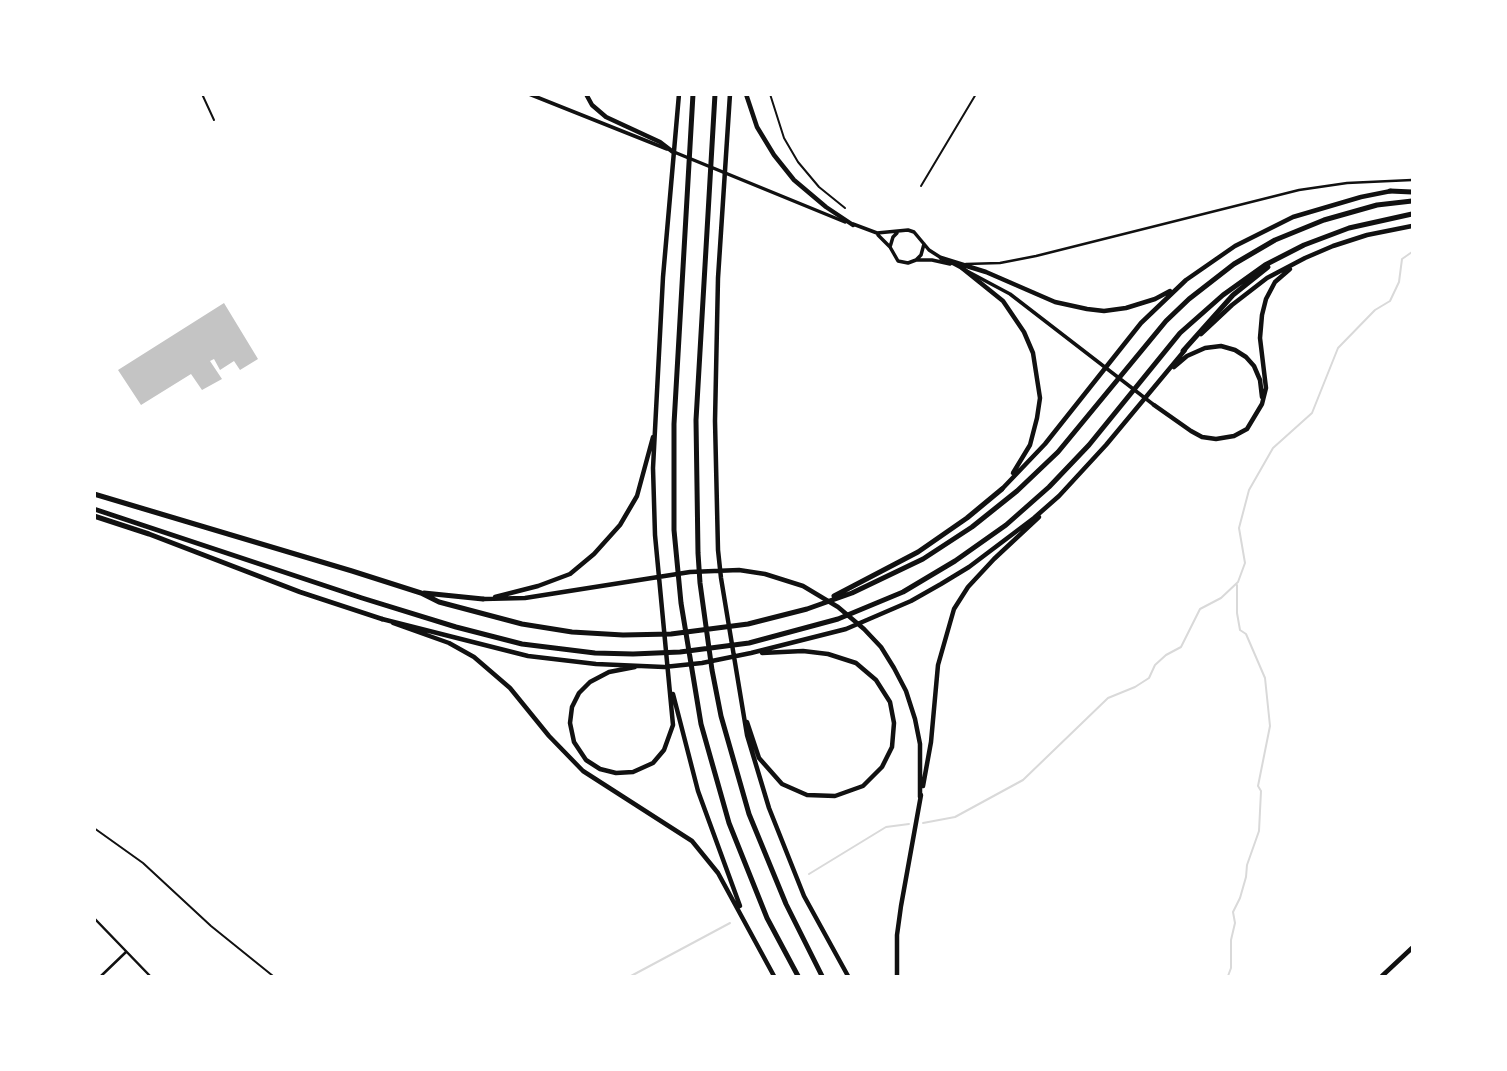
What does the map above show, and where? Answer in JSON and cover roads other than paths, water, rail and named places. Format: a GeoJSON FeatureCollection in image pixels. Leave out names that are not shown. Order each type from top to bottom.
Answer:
{"type":"FeatureCollection","features":[{"type":"Feature","properties":{"kind":"highway"},"geometry":{"type":"LineString","coordinates":[[693,94],[674,424],[674,530],[681,603],[701,724],[729,823],[766,918],[798,976]]}},
{"type":"Feature","properties":{"kind":"highway"},"geometry":{"type":"LineString","coordinates":[[715,94],[695,420],[700,583],[721,716],[749,814],[786,904],[822,976]]}},
{"type":"Feature","properties":{"kind":"highway"},"geometry":{"type":"LineString","coordinates":[[1390,191],[1412,190]]}},
{"type":"Feature","properties":{"kind":"highway"},"geometry":{"type":"LineString","coordinates":[[421,593],[439,603],[522,624],[572,632],[623,635],[671,634],[729,627],[807,609],[852,593],[897,573],[949,543],[994,510],[1038,472],[1077,430],[1166,321],[1234,264],[1275,240],[1324,220],[1377,205],[1412,201]]}},
{"type":"Feature","properties":{"kind":"highway"},"geometry":{"type":"LineString","coordinates":[[94,509],[362,598],[456,627],[522,643],[583,652],[632,654],[680,652],[749,643],[807,629],[903,592],[983,542],[1028,506],[1069,466],[1167,348],[1203,312],[1244,279],[1284,255],[1349,228],[1412,214]]}},
{"type":"Feature","properties":{"kind":"highway"},"geometry":{"type":"LineString","coordinates":[[1183,351],[1233,295],[1284,255]]}},
{"type":"Feature","properties":{"kind":"highway"},"geometry":{"type":"LineString","coordinates":[[807,609],[918,552],[959,524],[1002,489]]}},
{"type":"Feature","properties":{"kind":"highway"},"geometry":{"type":"LineString","coordinates":[[94,494],[421,593],[484,599]]}},
{"type":"Feature","properties":{"kind":"highway"},"geometry":{"type":"LineString","coordinates":[[94,516],[149,534],[300,592],[382,619]]}},
{"type":"Feature","properties":{"kind":"main road"},"geometry":{"type":"LineString","coordinates":[[586,94],[606,117],[660,142],[673,152]]}},
{"type":"Feature","properties":{"kind":"main road"},"geometry":{"type":"LineString","coordinates":[[640,667],[609,672],[590,682],[579,693],[572,707],[569,723],[574,742],[586,760],[600,769],[616,773],[633,772],[653,763],[664,750],[673,725],[671,681],[657,559],[653,468],[663,277],[679,94]]}},
{"type":"Feature","properties":{"kind":"main road"},"geometry":{"type":"LineString","coordinates":[[730,94],[718,278],[715,421],[721,578],[735,671],[757,771],[804,896],[848,976]]}},
{"type":"Feature","properties":{"kind":"main road"},"geometry":{"type":"LineString","coordinates":[[746,94],[757,127],[774,155],[788,172],[826,207],[853,225]]}},
{"type":"Feature","properties":{"kind":"main road"},"geometry":{"type":"LineString","coordinates":[[1002,489],[1045,443],[1141,323],[1180,285],[1235,246],[1293,217],[1390,191]]}},
{"type":"Feature","properties":{"kind":"main road"},"geometry":{"type":"LineString","coordinates":[[897,976],[901,906],[931,742],[939,665],[954,610],[968,587],[1059,496],[1142,404],[1183,351],[1232,304],[1267,278],[1305,258],[1367,235],[1412,226]]}},
{"type":"Feature","properties":{"kind":"main road"},"geometry":{"type":"LineString","coordinates":[[941,258],[1055,302],[1096,311],[1138,305],[1180,285]]}},
{"type":"Feature","properties":{"kind":"main road"},"geometry":{"type":"LineString","coordinates":[[1154,405],[1202,437],[1216,439],[1234,436],[1247,429],[1262,404],[1266,388],[1260,338],[1266,299],[1275,282],[1305,258]]}},
{"type":"Feature","properties":{"kind":"main road"},"geometry":{"type":"LineString","coordinates":[[961,266],[993,291],[1014,314],[1033,353],[1038,374],[1040,398],[1035,430],[1023,459],[1002,489]]}},
{"type":"Feature","properties":{"kind":"main road"},"geometry":{"type":"LineString","coordinates":[[1165,374],[1197,350],[1221,346],[1235,351],[1254,366],[1260,380],[1262,404]]}},
{"type":"Feature","properties":{"kind":"main road"},"geometry":{"type":"LineString","coordinates":[[484,599],[538,586],[570,574],[594,554],[620,525],[637,496],[655,426]]}},
{"type":"Feature","properties":{"kind":"main road"},"geometry":{"type":"LineString","coordinates":[[382,619],[488,648],[571,662],[640,667],[702,663],[846,629],[911,601],[970,567],[1010,538],[1059,496]]}},
{"type":"Feature","properties":{"kind":"main road"},"geometry":{"type":"LineString","coordinates":[[484,599],[525,598],[630,580],[714,571],[739,570],[765,574],[803,586],[838,607],[864,629],[881,648],[906,691],[920,744],[920,797]]}},
{"type":"Feature","properties":{"kind":"main road"},"geometry":{"type":"LineString","coordinates":[[382,619],[449,643],[474,657],[510,688],[557,745],[583,771],[692,841],[719,873],[774,976]]}},
{"type":"Feature","properties":{"kind":"main road"},"geometry":{"type":"LineString","coordinates":[[743,709],[759,758],[782,784],[807,795],[835,796],[863,786],[882,767],[892,747],[894,723],[890,702],[876,680],[856,663],[828,654],[803,651],[751,653]]}},
{"type":"Feature","properties":{"kind":"main road"},"geometry":{"type":"LineString","coordinates":[[671,681],[698,791],[747,923]]}},
{"type":"Feature","properties":{"kind":"main road"},"geometry":{"type":"LineString","coordinates":[[1382,976],[1412,948]]}},
{"type":"Feature","properties":{"kind":"street"},"geometry":{"type":"LineString","coordinates":[[202,94],[214,120]]}},
{"type":"Feature","properties":{"kind":"street"},"geometry":{"type":"LineString","coordinates":[[529,94],[853,225],[877,233],[914,232],[941,258]]}},
{"type":"Feature","properties":{"kind":"street"},"geometry":{"type":"LineString","coordinates":[[916,260],[932,260],[961,266],[1017,260],[1299,190],[1347,183],[1412,180]]}},
{"type":"Feature","properties":{"kind":"street"},"geometry":{"type":"LineString","coordinates":[[877,233],[898,261],[908,264],[921,256],[924,244]]}},
{"type":"Feature","properties":{"kind":"street"},"geometry":{"type":"LineString","coordinates":[[890,247],[898,233]]}},
{"type":"Feature","properties":{"kind":"street"},"geometry":{"type":"LineString","coordinates":[[961,266],[1010,294],[1154,405]]}},
{"type":"Feature","properties":{"kind":"street"},"geometry":{"type":"LineString","coordinates":[[94,918],[150,976]]}},
{"type":"Feature","properties":{"kind":"street"},"geometry":{"type":"LineString","coordinates":[[101,976],[127,952]]}},
{"type":"Feature","properties":{"kind":"waterway"},"geometry":{"type":"LineString","coordinates":[[923,823],[955,817],[1023,780],[1108,698],[1149,678],[1155,665],[1181,647],[1200,609],[1221,598],[1238,582],[1245,563],[1239,528],[1249,490],[1273,448],[1312,413],[1338,348],[1375,310],[1390,301],[1399,282],[1402,259],[1412,252]]}},
{"type":"Feature","properties":{"kind":"waterway"},"geometry":{"type":"LineString","coordinates":[[1228,976],[1235,923],[1233,912],[1240,898],[1247,865],[1259,831],[1261,791],[1258,786],[1270,726],[1265,678],[1246,634],[1240,630],[1237,585]]}},
{"type":"Feature","properties":{"kind":"waterway"},"geometry":{"type":"LineString","coordinates":[[809,874],[886,827],[909,824]]}},
{"type":"Feature","properties":{"kind":"waterway"},"geometry":{"type":"LineString","coordinates":[[631,976],[730,923]]}}]}
